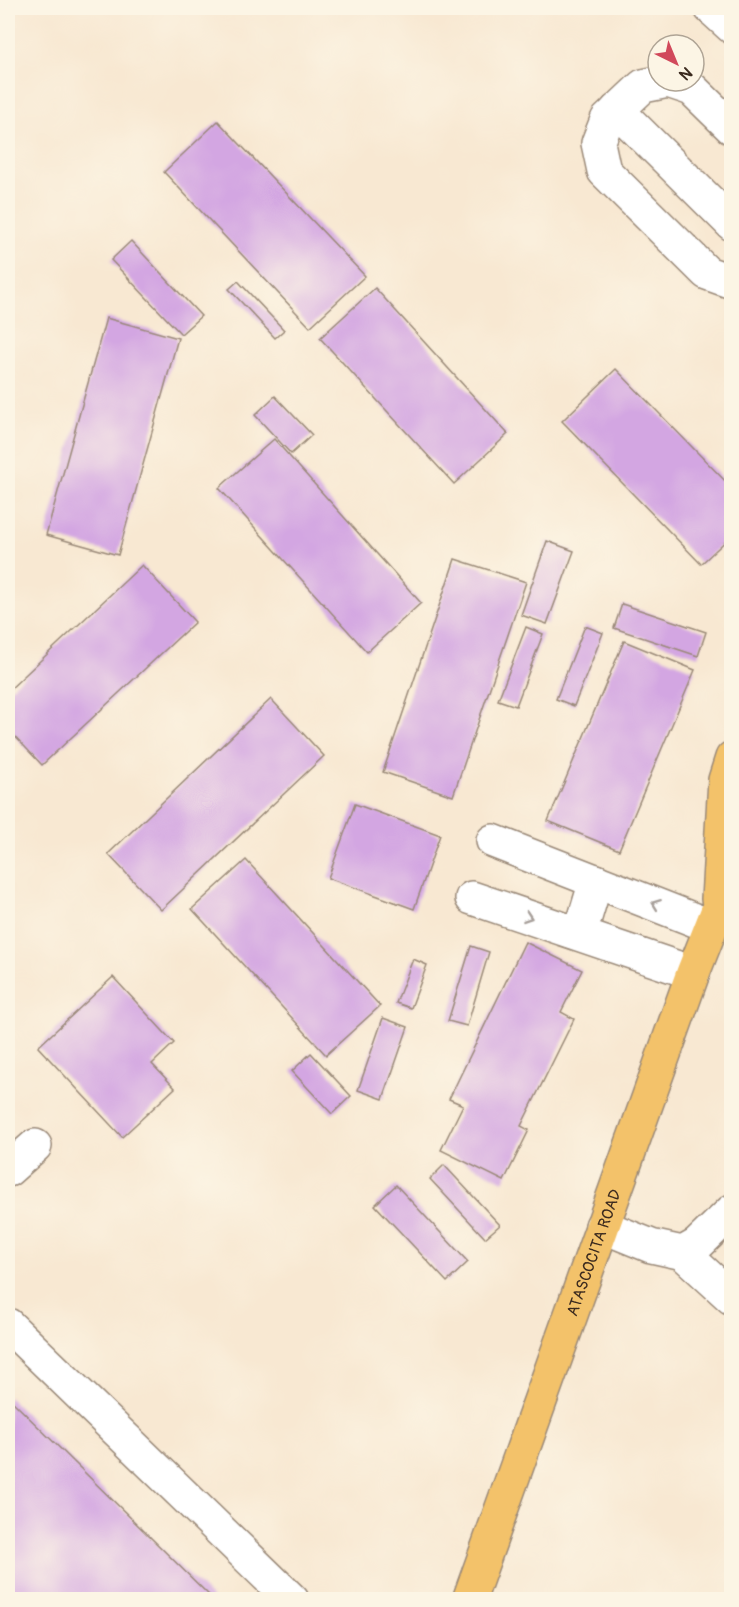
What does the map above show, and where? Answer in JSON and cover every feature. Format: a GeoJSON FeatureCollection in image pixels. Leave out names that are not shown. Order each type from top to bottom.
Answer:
{"type":"FeatureCollection","features":[{"type":"Feature","properties":{"kind":"main road","name":"ATASCOCITA ROAD"},"geometry":{"type":"LineString","coordinates":[[714,916],[725,780],[732,758]]}},
{"type":"Feature","properties":{"kind":"main road","name":"ATASCOCITA ROAD"},"geometry":{"type":"LineString","coordinates":[[477,1597],[602,1226],[693,972],[732,874]]}},
{"type":"Feature","properties":{"kind":"lane"},"geometry":{"type":"LineString","coordinates":[[711,8],[732,27]]}},
{"type":"Feature","properties":{"kind":"lane"},"geometry":{"type":"LineString","coordinates":[[732,128],[692,89],[668,81],[643,86],[607,120],[598,143],[604,171],[708,273],[732,282]]}},
{"type":"Feature","properties":{"kind":"lane"},"geometry":{"type":"LineString","coordinates":[[617,110],[732,224]]}},
{"type":"Feature","properties":{"kind":"lane"},"geometry":{"type":"LineString","coordinates":[[493,841],[597,881],[714,916]]}},
{"type":"Feature","properties":{"kind":"lane"},"geometry":{"type":"LineString","coordinates":[[580,934],[597,881]]}},
{"type":"Feature","properties":{"kind":"lane"},"geometry":{"type":"LineString","coordinates":[[472,898],[693,972]]}},
{"type":"Feature","properties":{"kind":"lane"},"geometry":{"type":"LineString","coordinates":[[8,1170],[35,1146]]}},
{"type":"Feature","properties":{"kind":"lane"},"geometry":{"type":"LineString","coordinates":[[683,1253],[697,1245],[732,1211]]}},
{"type":"Feature","properties":{"kind":"lane"},"geometry":{"type":"LineString","coordinates":[[602,1226],[651,1246],[683,1253],[732,1298]]}},
{"type":"Feature","properties":{"kind":"lane"},"geometry":{"type":"LineString","coordinates":[[8,1325],[292,1599]]}},
{"type":"Feature","properties":{"kind":"building"},"geometry":{"type":"Polygon","coordinates":[[[218,121],[365,276],[310,327],[164,172],[218,121]]]}},
{"type":"Feature","properties":{"kind":"building"},"geometry":{"type":"Polygon","coordinates":[[[131,241],[201,316],[181,334],[111,260],[131,241]]]}},
{"type":"Feature","properties":{"kind":"building"},"geometry":{"type":"Polygon","coordinates":[[[238,281],[284,330],[275,338],[229,289],[238,281]]]}},
{"type":"Feature","properties":{"kind":"building"},"geometry":{"type":"Polygon","coordinates":[[[375,288],[508,434],[454,484],[320,338],[375,288]]]}},
{"type":"Feature","properties":{"kind":"building"},"geometry":{"type":"Polygon","coordinates":[[[106,318],[178,338],[118,555],[46,535],[106,318]]]}},
{"type":"Feature","properties":{"kind":"building"},"geometry":{"type":"Polygon","coordinates":[[[616,369],[732,488],[732,535],[701,564],[562,421],[616,369]]]}},
{"type":"Feature","properties":{"kind":"building"},"geometry":{"type":"Polygon","coordinates":[[[275,396],[312,435],[291,454],[255,415],[275,396]]]}},
{"type":"Feature","properties":{"kind":"building"},"geometry":{"type":"Polygon","coordinates":[[[274,439],[421,603],[367,652],[219,488],[274,439]]]}},
{"type":"Feature","properties":{"kind":"building"},"geometry":{"type":"Polygon","coordinates":[[[547,541],[574,551],[547,624],[521,615],[547,541]]]}},
{"type":"Feature","properties":{"kind":"building"},"geometry":{"type":"Polygon","coordinates":[[[455,559],[526,582],[453,796],[383,772],[455,559]]]}},
{"type":"Feature","properties":{"kind":"building"},"geometry":{"type":"Polygon","coordinates":[[[142,565],[195,622],[42,765],[8,729],[8,691],[142,565]]]}},
{"type":"Feature","properties":{"kind":"building"},"geometry":{"type":"Polygon","coordinates":[[[622,604],[706,632],[698,656],[614,628],[622,604]]]}},
{"type":"Feature","properties":{"kind":"building"},"geometry":{"type":"Polygon","coordinates":[[[585,626],[603,633],[574,706],[556,699],[585,626]]]}},
{"type":"Feature","properties":{"kind":"building"},"geometry":{"type":"Polygon","coordinates":[[[526,627],[543,634],[516,706],[498,700],[526,627]]]}},
{"type":"Feature","properties":{"kind":"building"},"geometry":{"type":"Polygon","coordinates":[[[624,641],[695,670],[619,850],[548,821],[624,641]]]}},
{"type":"Feature","properties":{"kind":"building"},"geometry":{"type":"Polygon","coordinates":[[[271,699],[324,756],[161,910],[108,854],[271,699]]]}},
{"type":"Feature","properties":{"kind":"building"},"geometry":{"type":"Polygon","coordinates":[[[355,804],[440,835],[414,909],[328,878],[355,804]]]}},
{"type":"Feature","properties":{"kind":"building"},"geometry":{"type":"Polygon","coordinates":[[[246,860],[380,1006],[326,1055],[192,909],[246,860]]]}},
{"type":"Feature","properties":{"kind":"building"},"geometry":{"type":"Polygon","coordinates":[[[525,942],[582,970],[561,1012],[574,1019],[521,1126],[529,1130],[504,1181],[441,1150],[463,1105],[449,1099],[525,942]]]}},
{"type":"Feature","properties":{"kind":"building"},"geometry":{"type":"Polygon","coordinates":[[[471,946],[489,952],[467,1026],[448,1021],[471,946]]]}},
{"type":"Feature","properties":{"kind":"building"},"geometry":{"type":"Polygon","coordinates":[[[413,959],[427,965],[411,1008],[396,1003],[413,959]]]}},
{"type":"Feature","properties":{"kind":"building"},"geometry":{"type":"Polygon","coordinates":[[[113,977],[174,1043],[152,1064],[175,1088],[122,1137],[38,1047],[113,977]]]}},
{"type":"Feature","properties":{"kind":"building"},"geometry":{"type":"Polygon","coordinates":[[[383,1018],[408,1027],[383,1099],[358,1090],[383,1018]]]}},
{"type":"Feature","properties":{"kind":"building"},"geometry":{"type":"Polygon","coordinates":[[[311,1053],[351,1096],[332,1114],[292,1071],[311,1053]]]}},
{"type":"Feature","properties":{"kind":"building"},"geometry":{"type":"Polygon","coordinates":[[[444,1165],[500,1225],[485,1238],[430,1179],[444,1165]]]}},
{"type":"Feature","properties":{"kind":"building"},"geometry":{"type":"Polygon","coordinates":[[[396,1185],[468,1262],[447,1282],[375,1205],[396,1185]]]}},
{"type":"Feature","properties":{"kind":"building"},"geometry":{"type":"Polygon","coordinates":[[[8,1397],[214,1600],[9,1600],[8,1397]]]}}]}
